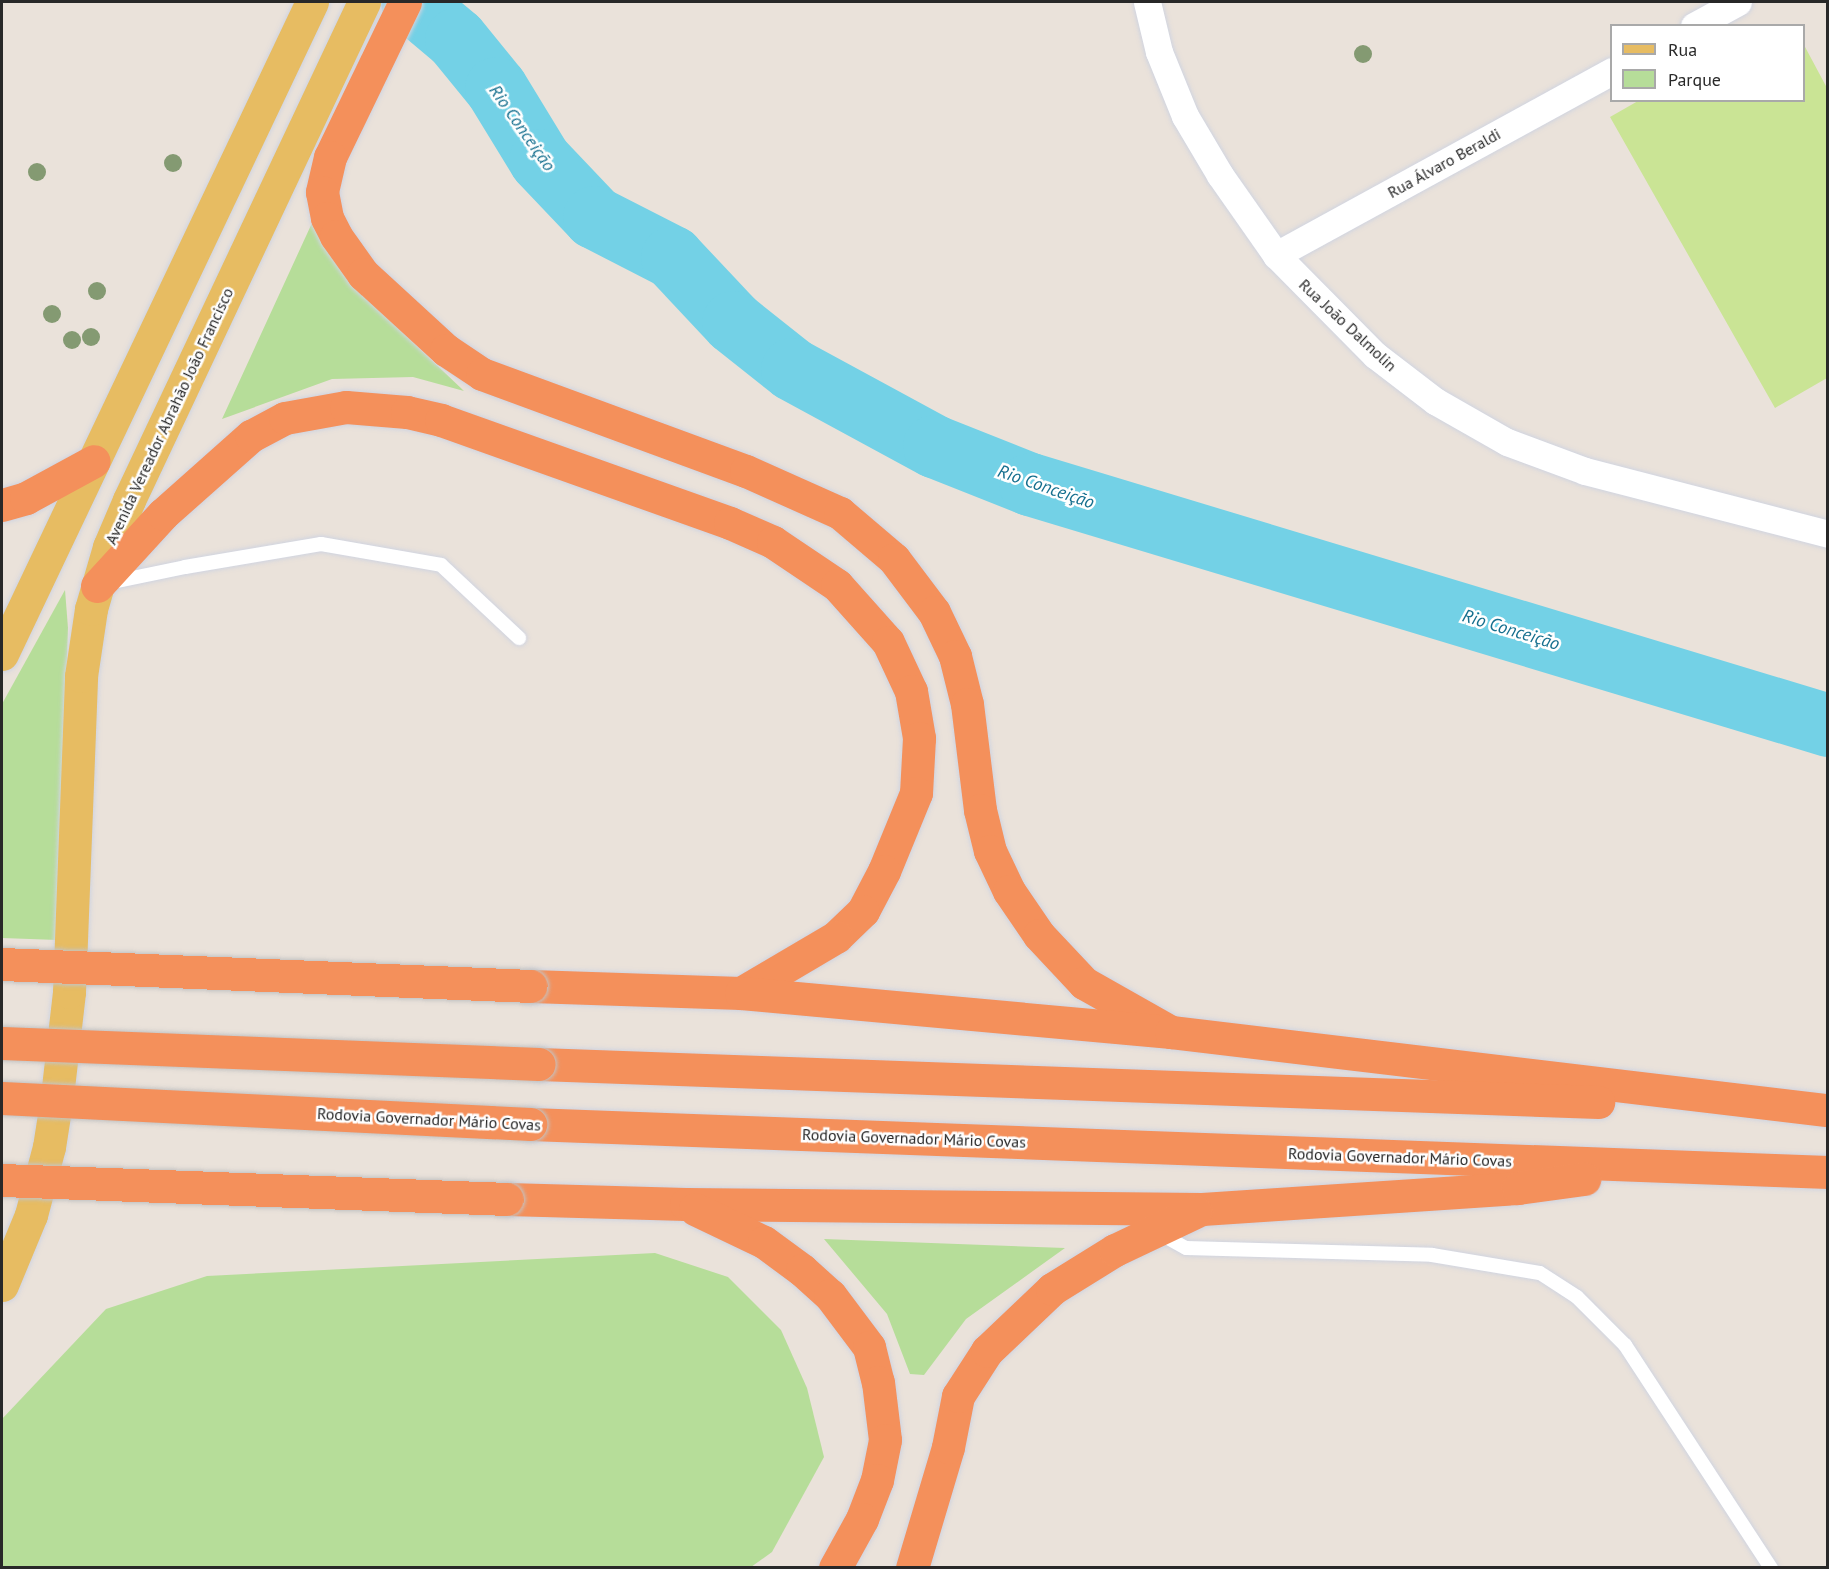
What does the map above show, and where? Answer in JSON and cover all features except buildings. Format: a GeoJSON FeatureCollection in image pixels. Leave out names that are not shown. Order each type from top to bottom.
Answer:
{"type":"FeatureCollection","features":[{"type":"Feature","properties":{"kind":"highway"},"geometry":{"type":"LineString","coordinates":[[405,2],[330,158],[322,192],[327,218],[336,236],[363,273],[446,350],[482,374],[756,475],[840,513],[894,559],[934,612],[955,656],[967,704],[980,810],[990,850],[1009,891],[1039,935],[1084,983],[1172,1032]]}},
{"type":"Feature","properties":{"kind":"highway"},"geometry":{"type":"LineString","coordinates":[[97,586],[163,514],[251,436],[285,418],[346,407],[408,412],[441,420],[730,523],[773,542],[837,585],[888,642],[910,691],[919,738],[915,793],[884,872],[863,911],[837,937],[741,993]]}},
{"type":"Feature","properties":{"kind":"highway"},"geometry":{"type":"LineString","coordinates":[[2,505],[26,498],[94,461]]}},
{"type":"Feature","properties":{"kind":"highway"},"geometry":{"type":"LineString","coordinates":[[2,964],[741,993],[1172,1032],[1827,1110]]}},
{"type":"Feature","properties":{"kind":"highway"},"geometry":{"type":"LineString","coordinates":[[2,1043],[1827,1110]]}},
{"type":"Feature","properties":{"kind":"highway","name":"Rodovia Governador Mário Covas"},"geometry":{"type":"LineString","coordinates":[[2,1098],[530,1124],[1827,1172]]}},
{"type":"Feature","properties":{"kind":"highway"},"geometry":{"type":"LineString","coordinates":[[2,1180],[686,1204],[1202,1209],[1518,1188],[1669,1167]]}},
{"type":"Feature","properties":{"kind":"highway"},"geometry":{"type":"LineString","coordinates":[[686,1204],[764,1242],[802,1270],[830,1295],[869,1347],[878,1382],[885,1440],[877,1480],[862,1519],[835,1568]]}},
{"type":"Feature","properties":{"kind":"highway"},"geometry":{"type":"LineString","coordinates":[[912,1568],[948,1447],[958,1396],[987,1351],[1052,1289],[1115,1250],[1202,1209]]}},
{"type":"Feature","properties":{"kind":"main road"},"geometry":{"type":"LineString","coordinates":[[2,654],[312,2]]}},
{"type":"Feature","properties":{"kind":"main road","name":"Avenida Vereador Abrahão João Francisco"},"geometry":{"type":"LineString","coordinates":[[2,1285],[31,1215],[49,1147],[65,1036],[69,992],[81,676],[90,609],[109,547],[129,500],[364,2]]}},
{"type":"Feature","properties":{"kind":"street","name":"Rua João Dalmolin"},"geometry":{"type":"LineString","coordinates":[[1148,2],[1159,52],[1185,116],[1220,175],[1276,255],[1375,355],[1435,401],[1507,442],[1585,471],[1827,534]]}},
{"type":"Feature","properties":{"kind":"street"},"geometry":{"type":"LineString","coordinates":[[1698,24],[1738,2]]}},
{"type":"Feature","properties":{"kind":"street","name":"Rua Álvaro Beraldi"},"geometry":{"type":"LineString","coordinates":[[1276,255],[1610,72]]}},
{"type":"Feature","properties":{"kind":"lane"},"geometry":{"type":"LineString","coordinates":[[97,586],[185,567],[321,544],[441,565],[519,638]]}},
{"type":"Feature","properties":{"kind":"lane"},"geometry":{"type":"LineString","coordinates":[[1156,1231],[1186,1248],[1432,1255],[1540,1273],[1577,1297],[1625,1345],[1771,1568]]}},
{"type":"Feature","properties":{"kind":"green space"},"geometry":{"type":"Polygon","coordinates":[[[1805,47],[1827,88],[1827,378],[1775,408],[1610,117],[1636,102],[1805,102],[1805,47]]]}},
{"type":"Feature","properties":{"kind":"green space"},"geometry":{"type":"Polygon","coordinates":[[[312,223],[401,331],[464,391],[413,377],[332,379],[222,419],[312,223]]]}},
{"type":"Feature","properties":{"kind":"green space"},"geometry":{"type":"Polygon","coordinates":[[[65,590],[68,628],[58,940],[2,938],[2,704],[65,590]]]}},
{"type":"Feature","properties":{"kind":"green space"},"geometry":{"type":"Polygon","coordinates":[[[824,1239],[1065,1248],[966,1319],[924,1375],[910,1374],[887,1314],[824,1239]]]}},
{"type":"Feature","properties":{"kind":"green space"},"geometry":{"type":"Polygon","coordinates":[[[655,1253],[728,1277],[781,1330],[807,1388],[824,1457],[772,1552],[751,1567],[2,1567],[2,1419],[106,1309],[207,1276],[655,1253]]]}},
{"type":"Feature","properties":{"kind":"waterway","name":"Rio Conceição"},"geometry":{"type":"LineString","coordinates":[[412,2],[456,39],[496,88],[540,160],[594,217],[672,257],[733,322],[792,369],[934,446],[1030,484],[1828,725]]}}]}
